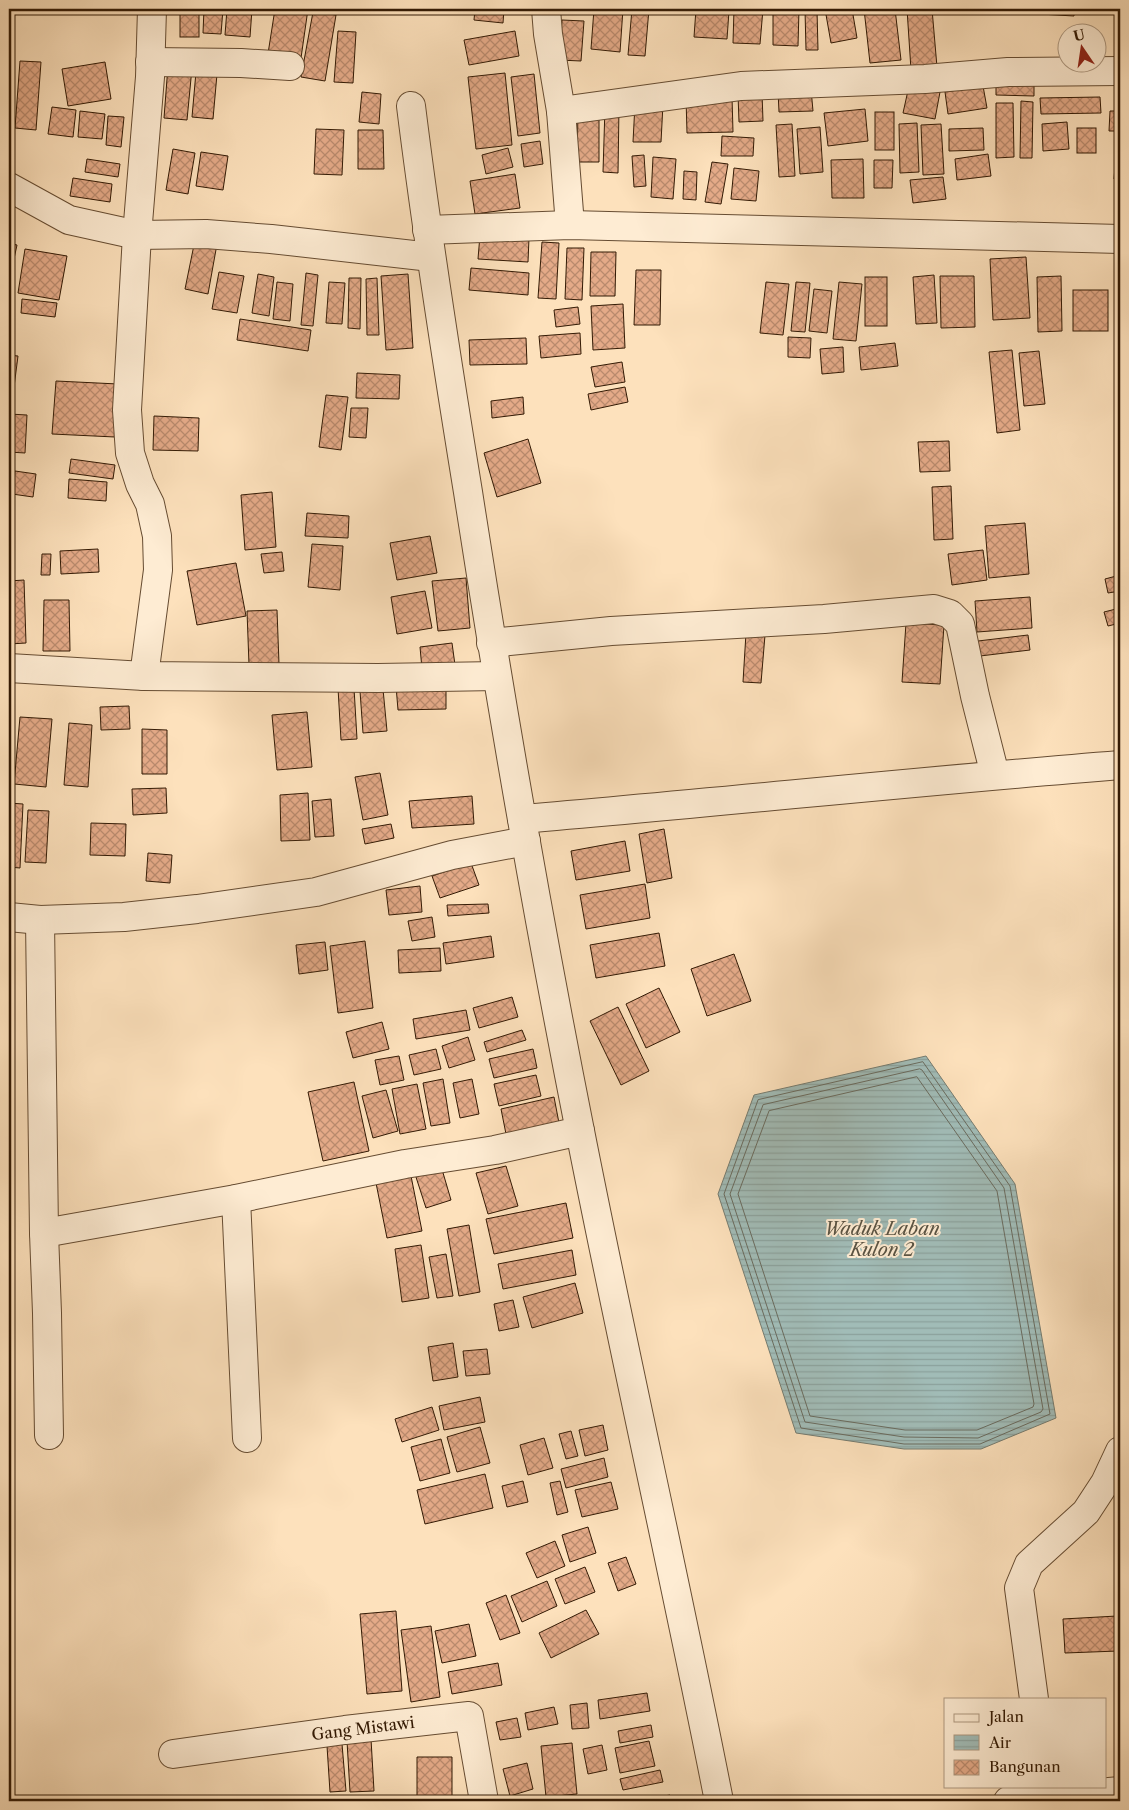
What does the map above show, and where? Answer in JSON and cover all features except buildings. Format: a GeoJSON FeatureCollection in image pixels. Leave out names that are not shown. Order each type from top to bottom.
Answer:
{"type":"FeatureCollection","features":[{"type":"Feature","properties":{"kind":"street"},"geometry":{"type":"LineString","coordinates":[[144,676],[158,570],[158,536],[150,504],[140,484],[130,453],[128,377],[152,9]]}},
{"type":"Feature","properties":{"kind":"street"},"geometry":{"type":"LineString","coordinates":[[546,9],[548,34],[561,111],[570,225]]}},
{"type":"Feature","properties":{"kind":"street"},"geometry":{"type":"LineString","coordinates":[[150,62],[241,62],[290,66]]}},
{"type":"Feature","properties":{"kind":"street"},"geometry":{"type":"LineString","coordinates":[[561,111],[741,86],[925,78],[1008,72],[1120,71]]}},
{"type":"Feature","properties":{"kind":"street"},"geometry":{"type":"LineString","coordinates":[[411,106],[431,257],[491,643],[524,830],[580,1131],[719,1801]]}},
{"type":"Feature","properties":{"kind":"street"},"geometry":{"type":"LineString","coordinates":[[9,187],[70,220],[137,235],[206,234],[271,239],[431,257]]}},
{"type":"Feature","properties":{"kind":"street"},"geometry":{"type":"LineString","coordinates":[[427,230],[570,225],[1120,239]]}},
{"type":"Feature","properties":{"kind":"street"},"geometry":{"type":"LineString","coordinates":[[491,643],[611,631],[824,619],[934,609],[950,614],[960,624],[975,696],[996,775]]}},
{"type":"Feature","properties":{"kind":"street"},"geometry":{"type":"LineString","coordinates":[[9,668],[144,676],[378,678],[497,676]]}},
{"type":"Feature","properties":{"kind":"street"},"geometry":{"type":"LineString","coordinates":[[9,917],[40,920],[124,917],[188,910],[316,892],[452,855],[524,830],[813,794],[996,775],[1120,765]]}},
{"type":"Feature","properties":{"kind":"street"},"geometry":{"type":"LineString","coordinates":[[40,920],[49,1435]]}},
{"type":"Feature","properties":{"kind":"street"},"geometry":{"type":"LineString","coordinates":[[44,1233],[236,1199],[405,1164],[495,1150],[580,1131]]}},
{"type":"Feature","properties":{"kind":"street"},"geometry":{"type":"LineString","coordinates":[[236,1199],[247,1438]]}},
{"type":"Feature","properties":{"kind":"street"},"geometry":{"type":"LineString","coordinates":[[1034,1698],[1019,1588],[1029,1564],[1086,1512],[1106,1483],[1120,1451]]}},
{"type":"Feature","properties":{"kind":"street","name":"Gang Mistawi"},"geometry":{"type":"LineString","coordinates":[[173,1754],[345,1730],[469,1716],[484,1801]]}},
{"type":"Feature","properties":{"kind":"street"},"geometry":{"type":"LineString","coordinates":[[1008,1801],[1046,1792],[1120,1790]]}},
{"type":"Feature","properties":{"kind":"water","name":"Waduk Laban Kulon 2"},"geometry":{"type":"Polygon","coordinates":[[[926,1056],[1015,1184],[1056,1418],[981,1449],[904,1449],[796,1433],[718,1194],[754,1095],[926,1056]]]}}]}
